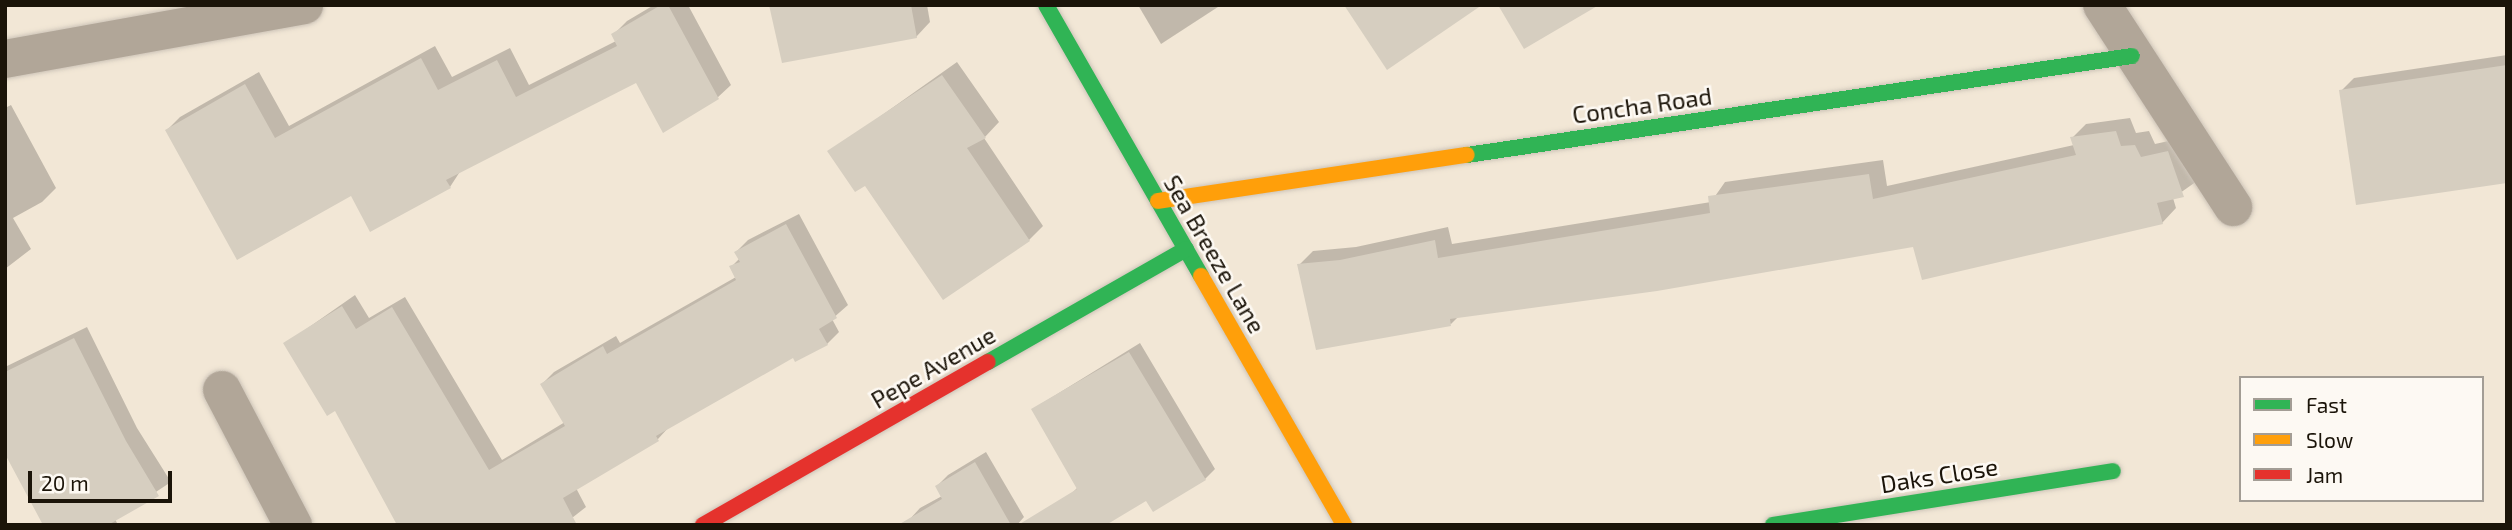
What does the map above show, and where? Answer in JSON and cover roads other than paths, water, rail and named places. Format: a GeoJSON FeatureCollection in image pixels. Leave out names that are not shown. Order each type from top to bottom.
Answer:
{"type":"FeatureCollection","features":[{"type":"Feature","properties":{"kind":"street"},"geometry":{"type":"LineString","coordinates":[[5,59],[304,5]]}},
{"type":"Feature","properties":{"kind":"street","name":"Sea Breeze Lane"},"geometry":{"type":"LineString","coordinates":[[1046,5],[1344,525]]}},
{"type":"Feature","properties":{"kind":"street"},"geometry":{"type":"LineString","coordinates":[[2102,5],[2132,56],[2233,207]]}},
{"type":"Feature","properties":{"kind":"street","name":"Concha Road"},"geometry":{"type":"LineString","coordinates":[[1158,201],[2132,56]]}},
{"type":"Feature","properties":{"kind":"street","name":"Pepe Avenue"},"geometry":{"type":"LineString","coordinates":[[703,525],[1186,249]]}},
{"type":"Feature","properties":{"kind":"street"},"geometry":{"type":"LineString","coordinates":[[222,390],[293,525]]}},
{"type":"Feature","properties":{"kind":"street","name":"Daks Close"},"geometry":{"type":"LineString","coordinates":[[1773,525],[2113,471]]}}]}
